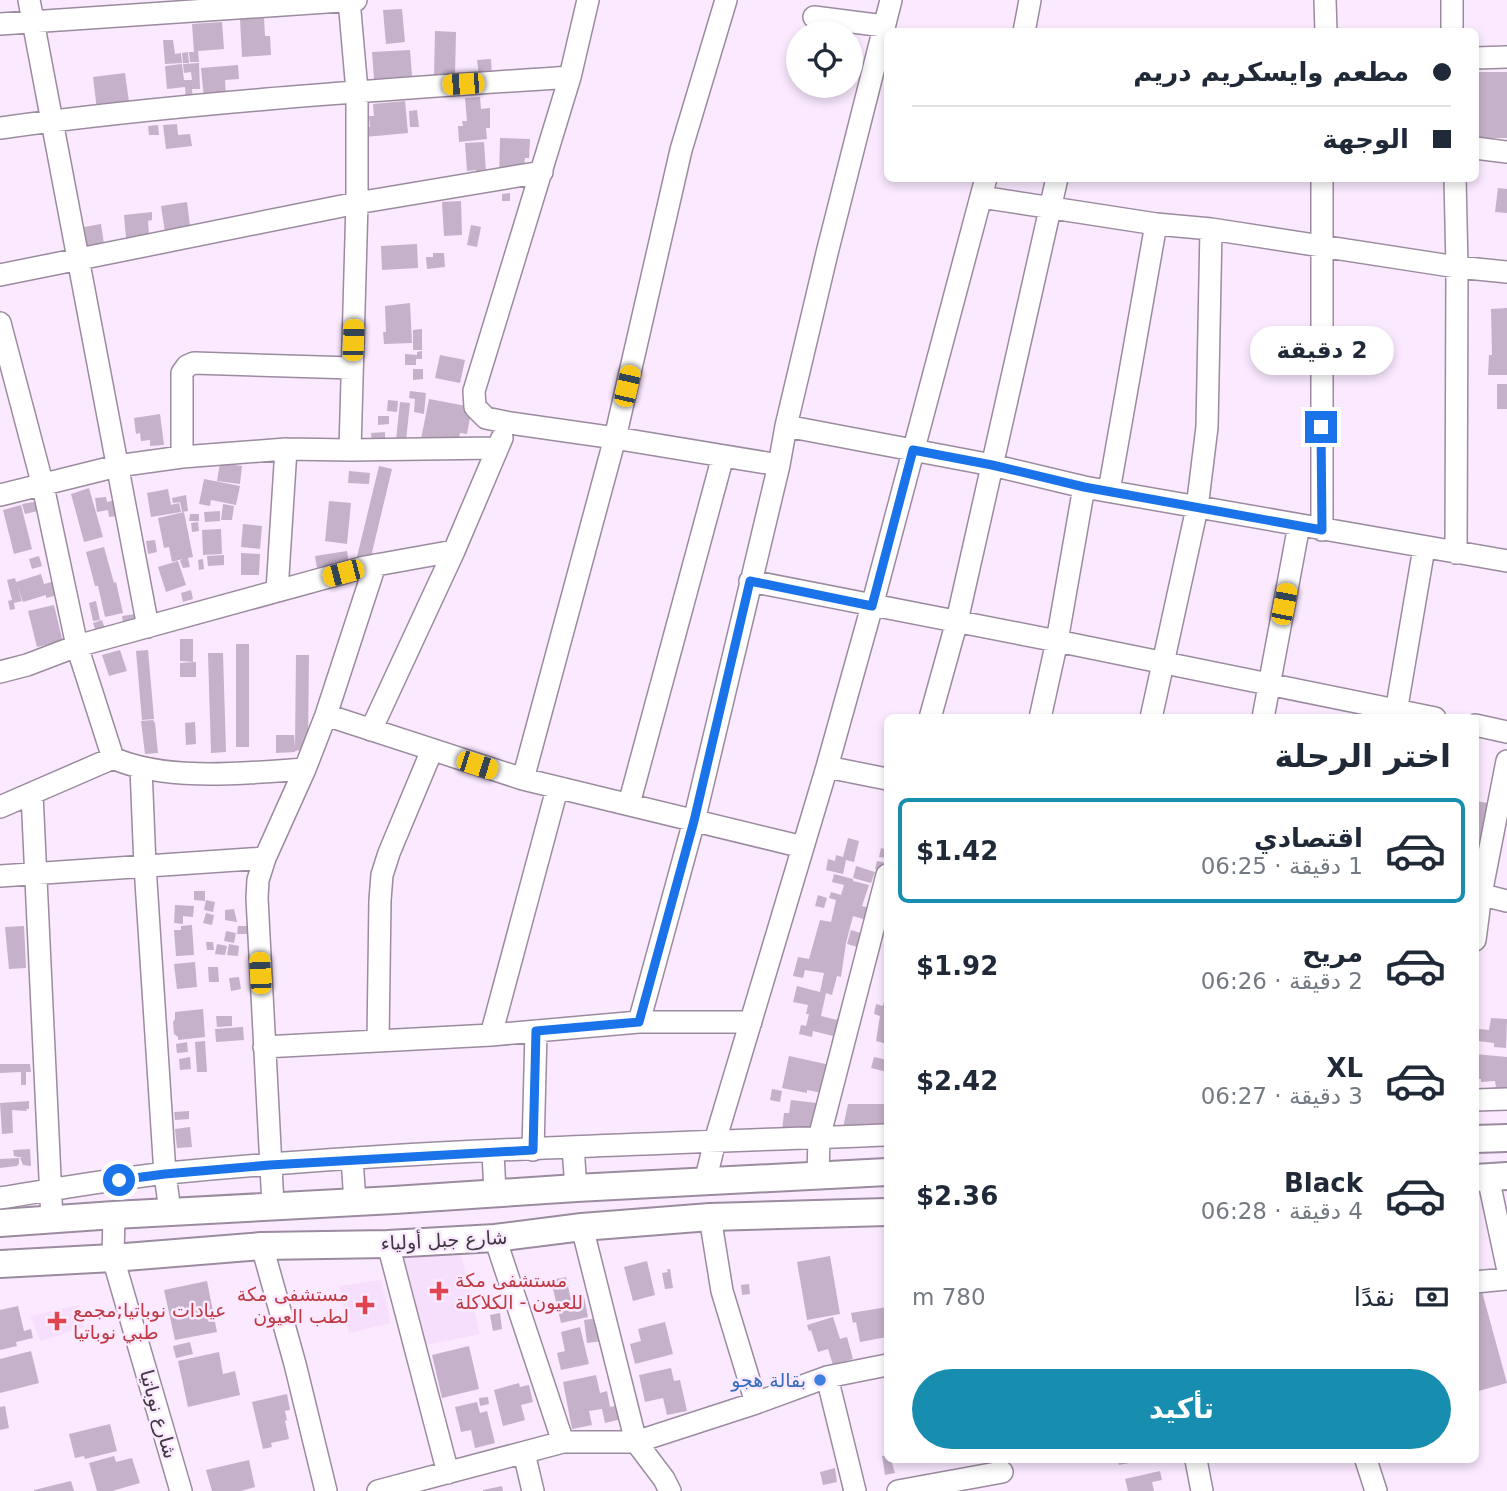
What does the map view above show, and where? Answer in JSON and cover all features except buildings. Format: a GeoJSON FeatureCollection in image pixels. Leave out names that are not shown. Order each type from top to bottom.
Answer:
{"type":"FeatureCollection","features":[{"type":"Feature","properties":{"kind":"main road"},"geometry":{"type":"LineString","coordinates":[[1479,1139],[1507,1138]]}},
{"type":"Feature","properties":{"kind":"main road"},"geometry":{"type":"LineString","coordinates":[[0,1223],[273,1205],[884,1172]]}},
{"type":"Feature","properties":{"kind":"main road","name":"شارع جبل أولياء"},"geometry":{"type":"LineString","coordinates":[[0,1264],[262,1246],[388,1244],[495,1238],[582,1227],[710,1217],[884,1212]]}},
{"type":"Feature","properties":{"kind":"street"},"geometry":{"type":"LineString","coordinates":[[29,0],[148,627]]}},
{"type":"Feature","properties":{"kind":"street"},"geometry":{"type":"LineString","coordinates":[[349,0],[357,91],[357,203],[350,450]]}},
{"type":"Feature","properties":{"kind":"street"},"geometry":{"type":"LineString","coordinates":[[0,24],[356,0]]}},
{"type":"Feature","properties":{"kind":"street"},"geometry":{"type":"LineString","coordinates":[[588,0],[570,77],[474,391],[475,407],[486,418],[510,423],[779,465]]}},
{"type":"Feature","properties":{"kind":"street"},"geometry":{"type":"LineString","coordinates":[[523,779],[615,438],[681,150],[726,0]]}},
{"type":"Feature","properties":{"kind":"street"},"geometry":{"type":"LineString","coordinates":[[639,1022],[694,821],[827,253],[891,0]]}},
{"type":"Feature","properties":{"kind":"street"},"geometry":{"type":"LineString","coordinates":[[1025,28],[1030,0]]}},
{"type":"Feature","properties":{"kind":"street"},"geometry":{"type":"LineString","coordinates":[[1325,0],[1325,28]]}},
{"type":"Feature","properties":{"kind":"street"},"geometry":{"type":"LineString","coordinates":[[1452,0],[1452,28]]}},
{"type":"Feature","properties":{"kind":"street"},"geometry":{"type":"LineString","coordinates":[[814,17],[884,26]]}},
{"type":"Feature","properties":{"kind":"street"},"geometry":{"type":"LineString","coordinates":[[1479,58],[1507,57]]}},
{"type":"Feature","properties":{"kind":"street"},"geometry":{"type":"LineString","coordinates":[[0,128],[271,98],[570,77]]}},
{"type":"Feature","properties":{"kind":"street"},"geometry":{"type":"LineString","coordinates":[[1479,148],[1507,152]]}},
{"type":"Feature","properties":{"kind":"street"},"geometry":{"type":"LineString","coordinates":[[0,275],[357,203],[542,172]]}},
{"type":"Feature","properties":{"kind":"street"},"geometry":{"type":"LineString","coordinates":[[931,714],[957,621],[1056,182]]}},
{"type":"Feature","properties":{"kind":"street"},"geometry":{"type":"LineString","coordinates":[[1322,182],[1322,530]]}},
{"type":"Feature","properties":{"kind":"street"},"geometry":{"type":"LineString","coordinates":[[1455,182],[1456,553]]}},
{"type":"Feature","properties":{"kind":"street"},"geometry":{"type":"LineString","coordinates":[[705,1182],[827,767],[984,188],[1050,208],[1507,272]]}},
{"type":"Feature","properties":{"kind":"street"},"geometry":{"type":"LineString","coordinates":[[1109,491],[1156,224]]}},
{"type":"Feature","properties":{"kind":"street"},"geometry":{"type":"LineString","coordinates":[[1152,714],[1197,508],[1207,426],[1211,229]]}},
{"type":"Feature","properties":{"kind":"street"},"geometry":{"type":"LineString","coordinates":[[0,323],[43,486],[77,646],[113,758]]}},
{"type":"Feature","properties":{"kind":"street"},"geometry":{"type":"LineString","coordinates":[[182,457],[182,373],[187,366],[194,363],[352,368]]}},
{"type":"Feature","properties":{"kind":"street"},"geometry":{"type":"LineString","coordinates":[[372,730],[510,423]]}},
{"type":"Feature","properties":{"kind":"street"},"geometry":{"type":"LineString","coordinates":[[786,426],[992,465],[1084,487],[1507,561]]}},
{"type":"Feature","properties":{"kind":"street"},"geometry":{"type":"LineString","coordinates":[[0,495],[117,466],[158,459],[286,449],[497,448]]}},
{"type":"Feature","properties":{"kind":"street"},"geometry":{"type":"LineString","coordinates":[[277,591],[286,449]]}},
{"type":"Feature","properties":{"kind":"street"},"geometry":{"type":"LineString","coordinates":[[628,804],[723,456]]}},
{"type":"Feature","properties":{"kind":"street"},"geometry":{"type":"LineString","coordinates":[[1041,714],[1057,641],[1084,487]]}},
{"type":"Feature","properties":{"kind":"street"},"geometry":{"type":"LineString","coordinates":[[1264,714],[1299,525]]}},
{"type":"Feature","properties":{"kind":"street"},"geometry":{"type":"LineString","coordinates":[[750,581],[1268,684],[1395,714],[1424,548]]}},
{"type":"Feature","properties":{"kind":"street"},"geometry":{"type":"LineString","coordinates":[[0,672],[77,646],[374,565],[454,551]]}},
{"type":"Feature","properties":{"kind":"street"},"geometry":{"type":"LineString","coordinates":[[273,1205],[258,880],[326,715],[374,565]]}},
{"type":"Feature","properties":{"kind":"street"},"geometry":{"type":"LineString","coordinates":[[326,715],[558,789],[803,848]]}},
{"type":"Feature","properties":{"kind":"street"},"geometry":{"type":"LineString","coordinates":[[1479,726],[1507,732]]}},
{"type":"Feature","properties":{"kind":"street"},"geometry":{"type":"LineString","coordinates":[[378,1041],[382,875],[432,750]]}},
{"type":"Feature","properties":{"kind":"street"},"geometry":{"type":"LineString","coordinates":[[0,807],[113,758],[141,768],[191,773],[238,774],[305,769]]}},
{"type":"Feature","properties":{"kind":"street"},"geometry":{"type":"LineString","coordinates":[[1479,889],[1507,761]]}},
{"type":"Feature","properties":{"kind":"street"},"geometry":{"type":"LineString","coordinates":[[827,767],[884,778]]}},
{"type":"Feature","properties":{"kind":"street"},"geometry":{"type":"LineString","coordinates":[[141,768],[165,1174],[170,1211]]}},
{"type":"Feature","properties":{"kind":"street"},"geometry":{"type":"LineString","coordinates":[[491,1034],[558,789]]}},
{"type":"Feature","properties":{"kind":"street"},"geometry":{"type":"LineString","coordinates":[[32,794],[52,1220]]}},
{"type":"Feature","properties":{"kind":"street"},"geometry":{"type":"LineString","coordinates":[[0,876],[265,858]]}},
{"type":"Feature","properties":{"kind":"street"},"geometry":{"type":"LineString","coordinates":[[818,1175],[819,1138],[884,887]]}},
{"type":"Feature","properties":{"kind":"street"},"geometry":{"type":"LineString","coordinates":[[1479,894],[1507,901]]}},
{"type":"Feature","properties":{"kind":"street"},"geometry":{"type":"LineString","coordinates":[[264,1047],[491,1034],[639,1022],[751,1022]]}},
{"type":"Feature","properties":{"kind":"street"},"geometry":{"type":"LineString","coordinates":[[533,1150],[536,1031]]}},
{"type":"Feature","properties":{"kind":"street"},"geometry":{"type":"LineString","coordinates":[[1479,1100],[1507,1099]]}},
{"type":"Feature","properties":{"kind":"street"},"geometry":{"type":"LineString","coordinates":[[0,1198],[165,1174],[352,1159],[884,1135]]}},
{"type":"Feature","properties":{"kind":"street"},"geometry":{"type":"LineString","coordinates":[[573,1148],[576,1188]]}},
{"type":"Feature","properties":{"kind":"street"},"geometry":{"type":"LineString","coordinates":[[493,1152],[495,1193]]}},
{"type":"Feature","properties":{"kind":"street"},"geometry":{"type":"LineString","coordinates":[[352,1159],[355,1202]]}},
{"type":"Feature","properties":{"kind":"street"},"geometry":{"type":"LineString","coordinates":[[1490,1177],[1507,1266]]}},
{"type":"Feature","properties":{"kind":"street","name":"شارع نوباتيا"},"geometry":{"type":"LineString","coordinates":[[114,1215],[113,1258],[181,1491]]}},
{"type":"Feature","properties":{"kind":"street"},"geometry":{"type":"LineString","coordinates":[[710,1217],[722,1291],[756,1403]]}},
{"type":"Feature","properties":{"kind":"street"},"geometry":{"type":"LineString","coordinates":[[582,1227],[636,1442],[670,1491]]}},
{"type":"Feature","properties":{"kind":"street"},"geometry":{"type":"LineString","coordinates":[[495,1238],[563,1442]]}},
{"type":"Feature","properties":{"kind":"street"},"geometry":{"type":"LineString","coordinates":[[388,1244],[448,1473]]}},
{"type":"Feature","properties":{"kind":"street"},"geometry":{"type":"LineString","coordinates":[[262,1246],[295,1364],[326,1491]]}},
{"type":"Feature","properties":{"kind":"street"},"geometry":{"type":"LineString","coordinates":[[1479,1282],[1507,1279]]}},
{"type":"Feature","properties":{"kind":"street"},"geometry":{"type":"LineString","coordinates":[[378,1491],[563,1442],[636,1442],[827,1377],[884,1367]]}},
{"type":"Feature","properties":{"kind":"street"},"geometry":{"type":"LineString","coordinates":[[827,1377],[855,1491]]}},
{"type":"Feature","properties":{"kind":"street"},"geometry":{"type":"LineString","coordinates":[[523,1453],[533,1491]]}},
{"type":"Feature","properties":{"kind":"street"},"geometry":{"type":"LineString","coordinates":[[1197,1463],[1202,1491]]}},
{"type":"Feature","properties":{"kind":"street"},"geometry":{"type":"LineString","coordinates":[[1368,1463],[1376,1491]]}},
{"type":"Feature","properties":{"kind":"street"},"geometry":{"type":"LineString","coordinates":[[898,1491],[1003,1474]]}},
{"type":"Feature","properties":{"kind":"shaded area","name":"مستشفى مكة للعيون - الكلاكلة"},"geometry":{"type":"Polygon","coordinates":[[[459,1246],[480,1334],[421,1346],[400,1248],[459,1246]]]}},
{"type":"Feature","properties":{"kind":"shaded area","name":"مستشفى مكة لطب العيون"},"geometry":{"type":"Polygon","coordinates":[[[381,1280],[391,1323],[349,1333],[339,1286],[381,1280]]]}},
{"type":"Feature","properties":{"kind":"shaded area","name":"عيادات نوباتيا;مجمع طبي نوباتيا"},"geometry":{"type":"Polygon","coordinates":[[[79,1305],[84,1327],[41,1341],[30,1316],[79,1305]]]}},
{"type":"Feature","properties":{"kind":"place","name":"مستشفى مكة للعيون - الكلاكلة"},"geometry":{"type":"Point","coordinates":[439,1291]}},
{"type":"Feature","properties":{"kind":"place","name":"مستشفى مكة لطب العيون"},"geometry":{"type":"Point","coordinates":[365,1305]}},
{"type":"Feature","properties":{"kind":"place","name":"عيادات نوباتيا;مجمع طبي نوباتيا"},"geometry":{"type":"Point","coordinates":[57,1321]}},
{"type":"Feature","properties":{"kind":"place","name":"بقالة هجو"},"geometry":{"type":"Point","coordinates":[820,1380]}},
{"type":"Feature","properties":{"kind":"route"},"geometry":{"type":"LineString","coordinates":[[119,1180],[352,1159],[533,1150],[536,1031],[639,1022],[694,821],[750,581],[872,606],[913,450],[1084,487],[1322,530],[1321,427]]}}]}
